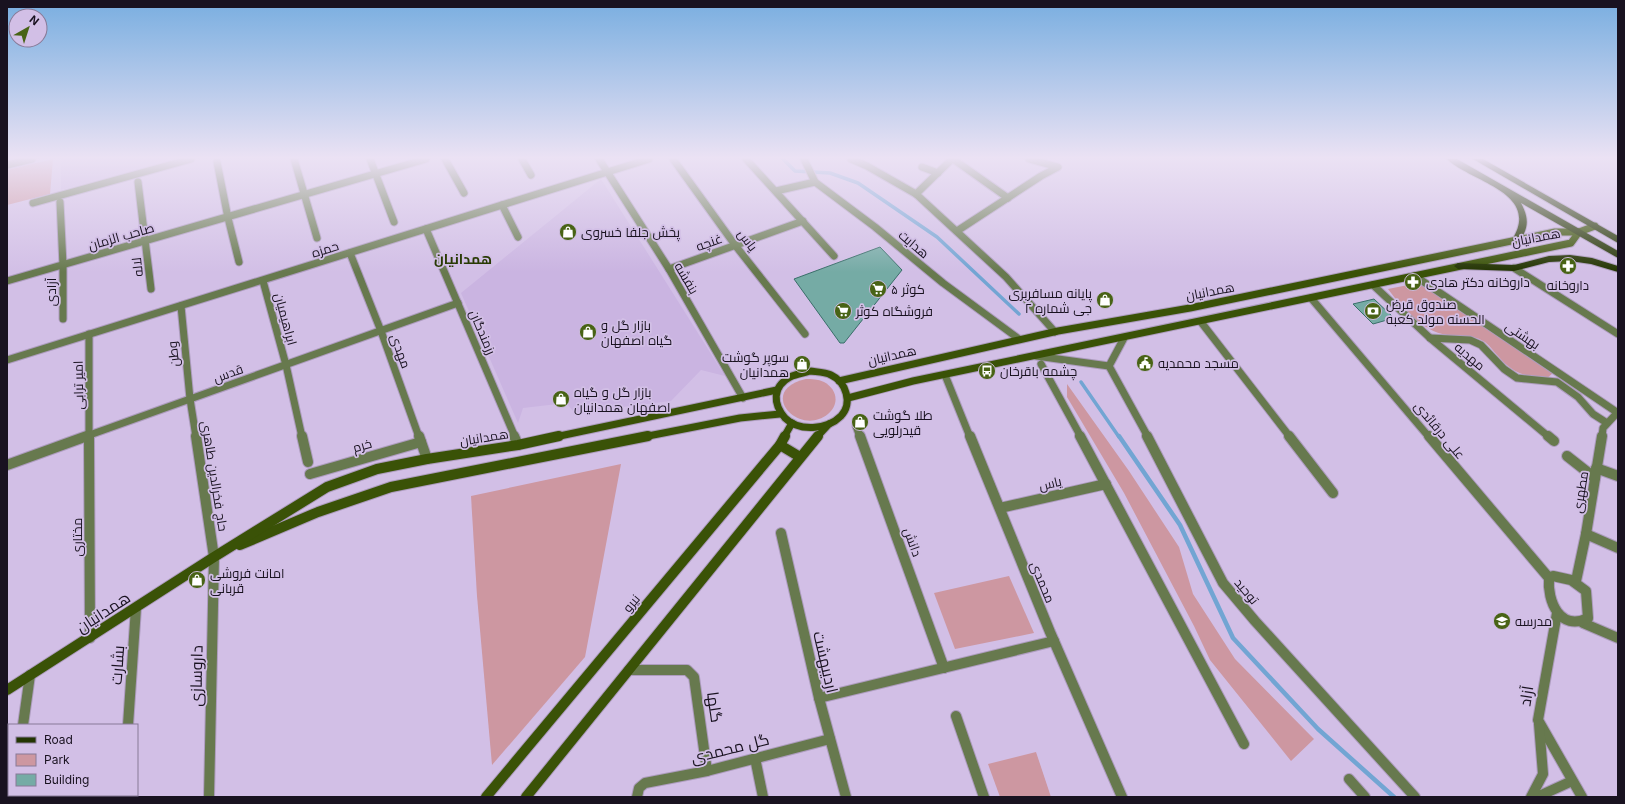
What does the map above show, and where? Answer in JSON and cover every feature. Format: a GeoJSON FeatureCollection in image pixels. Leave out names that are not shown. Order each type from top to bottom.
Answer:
{"type":"FeatureCollection","features":[{"type":"Feature","properties":{"kind":"main road"},"geometry":{"type":"LineString","coordinates":[[1514,197],[1524,221],[1522,231],[1516,240]]}},
{"type":"Feature","properties":{"kind":"main road"},"geometry":{"type":"LineString","coordinates":[[1516,197],[1618,255]]}},
{"type":"Feature","properties":{"kind":"main road"},"geometry":{"type":"LineString","coordinates":[[1543,197],[1618,240]]}},
{"type":"Feature","properties":{"kind":"main road"},"geometry":{"type":"LineString","coordinates":[[1579,232],[1595,226]]}},
{"type":"Feature","properties":{"kind":"main road","name":"همدانیان"},"geometry":{"type":"LineString","coordinates":[[839,381],[1018,339],[1186,309],[1555,232],[1579,232]]}},
{"type":"Feature","properties":{"kind":"main road","name":"همدانیان"},"geometry":{"type":"LineString","coordinates":[[848,398],[945,375],[1039,360],[1124,338],[1570,243],[1579,232]]}},
{"type":"Feature","properties":{"kind":"main road"},"geometry":{"type":"LineString","coordinates":[[1458,266],[1514,268],[1550,259],[1570,258],[1592,261],[1618,269]]}},
{"type":"Feature","properties":{"kind":"main road"},"geometry":{"type":"LineString","coordinates":[[1321,282],[1323,287],[1333,294]]}},
{"type":"Feature","properties":{"kind":"main road"},"geometry":{"type":"LineString","coordinates":[[1268,292],[1277,298],[1280,305]]}},
{"type":"Feature","properties":{"kind":"main road"},"geometry":{"type":"LineString","coordinates":[[526,797],[800,457],[830,424],[844,413],[848,398],[845,389],[839,381],[830,375],[810,371],[789,377],[782,383],[777,390],[775,398],[776,406],[780,414],[792,424],[804,427],[830,424]]}},
{"type":"Feature","properties":{"kind":"main road","name":"همدانیان"},"geometry":{"type":"LineString","coordinates":[[7,690],[214,557],[327,487],[377,469],[427,458],[518,445],[777,390]]}},
{"type":"Feature","properties":{"kind":"main road","name":"همدانیان"},"geometry":{"type":"LineString","coordinates":[[214,557],[318,512],[391,487],[740,418],[780,414]]}},
{"type":"Feature","properties":{"kind":"main road","name":"نیرو"},"geometry":{"type":"LineString","coordinates":[[486,797],[780,445],[792,424]]}},
{"type":"Feature","properties":{"kind":"main road"},"geometry":{"type":"LineString","coordinates":[[780,445],[800,457]]}},
{"type":"Feature","properties":{"kind":"street"},"geometry":{"type":"LineString","coordinates":[[33,203],[56,197]]}},
{"type":"Feature","properties":{"kind":"street","name":"لاله"},"geometry":{"type":"LineString","coordinates":[[140,197],[151,289]]}},
{"type":"Feature","properties":{"kind":"street"},"geometry":{"type":"LineString","coordinates":[[224,197],[239,262]]}},
{"type":"Feature","properties":{"kind":"street","name":"صاحب الزمان"},"geometry":{"type":"LineString","coordinates":[[7,281],[299,197]]}},
{"type":"Feature","properties":{"kind":"street"},"geometry":{"type":"LineString","coordinates":[[304,197],[317,238]]}},
{"type":"Feature","properties":{"kind":"street"},"geometry":{"type":"LineString","coordinates":[[384,197],[394,222]]}},
{"type":"Feature","properties":{"kind":"street","name":"حمزه"},"geometry":{"type":"LineString","coordinates":[[7,360],[529,197]]}},
{"type":"Feature","properties":{"kind":"street","name":"بنفشه"},"geometry":{"type":"LineString","coordinates":[[623,197],[669,269],[743,398]]}},
{"type":"Feature","properties":{"kind":"street","name":"یاس"},"geometry":{"type":"LineString","coordinates":[[700,197],[735,245],[805,334]]}},
{"type":"Feature","properties":{"kind":"street"},"geometry":{"type":"LineString","coordinates":[[781,197],[834,256]]}},
{"type":"Feature","properties":{"kind":"street","name":"هدایت"},"geometry":{"type":"LineString","coordinates":[[836,197],[875,226],[943,283],[1018,339]]}},
{"type":"Feature","properties":{"kind":"street"},"geometry":{"type":"LineString","coordinates":[[919,197],[1006,277],[1055,332]]}},
{"type":"Feature","properties":{"kind":"street"},"geometry":{"type":"LineString","coordinates":[[957,231],[1008,198]]}},
{"type":"Feature","properties":{"kind":"street","name":"آزادی"},"geometry":{"type":"LineString","coordinates":[[60,202],[63,265],[63,319]]}},
{"type":"Feature","properties":{"kind":"street"},"geometry":{"type":"LineString","coordinates":[[502,205],[518,237]]}},
{"type":"Feature","properties":{"kind":"street","name":"غنچه"},"geometry":{"type":"LineString","coordinates":[[669,269],[803,221]]}},
{"type":"Feature","properties":{"kind":"street","name":"رزمندگان"},"geometry":{"type":"LineString","coordinates":[[426,229],[518,445]]}},
{"type":"Feature","properties":{"kind":"street","name":"مهدی"},"geometry":{"type":"LineString","coordinates":[[350,253],[381,331],[427,458]]}},
{"type":"Feature","properties":{"kind":"street"},"geometry":{"type":"LineString","coordinates":[[1514,268],[1618,334]]}},
{"type":"Feature","properties":{"kind":"street","name":"بهشتی"},"geometry":{"type":"LineString","coordinates":[[1415,276],[1617,413]]}},
{"type":"Feature","properties":{"kind":"street","name":"ابراهیمیان"},"geometry":{"type":"LineString","coordinates":[[263,281],[286,365]]}},
{"type":"Feature","properties":{"kind":"street","name":"مهدیه"},"geometry":{"type":"LineString","coordinates":[[1373,285],[1430,338],[1554,441]]}},
{"type":"Feature","properties":{"kind":"street","name":"علی درقائدی"},"geometry":{"type":"LineString","coordinates":[[1311,298],[1549,578]]}},
{"type":"Feature","properties":{"kind":"street","name":"قدس"},"geometry":{"type":"LineString","coordinates":[[7,465],[458,303]]}},
{"type":"Feature","properties":{"kind":"street","name":"وطن"},"geometry":{"type":"LineString","coordinates":[[181,306],[190,399]]}},
{"type":"Feature","properties":{"kind":"street"},"geometry":{"type":"LineString","coordinates":[[1201,322],[1333,494]]}},
{"type":"Feature","properties":{"kind":"street","name":"امیر ترابی"},"geometry":{"type":"LineString","coordinates":[[89,334],[90,435]]}},
{"type":"Feature","properties":{"kind":"street"},"geometry":{"type":"LineString","coordinates":[[1039,360],[1109,366],[1124,338]]}},
{"type":"Feature","properties":{"kind":"street"},"geometry":{"type":"LineString","coordinates":[[1430,338],[1470,340],[1481,345],[1504,369],[1517,378],[1557,382],[1578,397],[1593,414],[1607,423]]}},
{"type":"Feature","properties":{"kind":"street"},"geometry":{"type":"LineString","coordinates":[[1039,360],[1244,744]]}},
{"type":"Feature","properties":{"kind":"street"},"geometry":{"type":"LineString","coordinates":[[286,365],[308,462]]}},
{"type":"Feature","properties":{"kind":"street","name":"توحید"},"geometry":{"type":"LineString","coordinates":[[1109,366],[1154,448],[1223,583],[1254,621],[1415,797]]}},
{"type":"Feature","properties":{"kind":"street","name":"محمدی"},"geometry":{"type":"LineString","coordinates":[[945,375],[1054,641],[1122,797]]}},
{"type":"Feature","properties":{"kind":"street","name":"حاج فخرالدین طاهری"},"geometry":{"type":"LineString","coordinates":[[190,399],[214,557]]}},
{"type":"Feature","properties":{"kind":"street","name":"مطهری"},"geometry":{"type":"LineString","coordinates":[[1576,581],[1586,534],[1602,428],[1617,413]]}},
{"type":"Feature","properties":{"kind":"street","name":"دانش"},"geometry":{"type":"LineString","coordinates":[[856,426],[944,668]]}},
{"type":"Feature","properties":{"kind":"street","name":"مختاری"},"geometry":{"type":"LineString","coordinates":[[90,435],[90,638]]}},
{"type":"Feature","properties":{"kind":"street","name":"خرم"},"geometry":{"type":"LineString","coordinates":[[310,474],[421,442]]}},
{"type":"Feature","properties":{"kind":"street"},"geometry":{"type":"LineString","coordinates":[[1567,456],[1595,478]]}},
{"type":"Feature","properties":{"kind":"street"},"geometry":{"type":"LineString","coordinates":[[1596,468],[1618,476]]}},
{"type":"Feature","properties":{"kind":"street","name":"یاس"},"geometry":{"type":"LineString","coordinates":[[1000,508],[1106,484]]}},
{"type":"Feature","properties":{"kind":"street","name":"اردیبهشت"},"geometry":{"type":"LineString","coordinates":[[781,533],[819,698],[846,797]]}},
{"type":"Feature","properties":{"kind":"street"},"geometry":{"type":"LineString","coordinates":[[1586,534],[1618,548]]}},
{"type":"Feature","properties":{"kind":"street","name":"داروسازی"},"geometry":{"type":"LineString","coordinates":[[209,797],[214,557]]}},
{"type":"Feature","properties":{"kind":"street"},"geometry":{"type":"LineString","coordinates":[[1583,623],[1588,618],[1586,591],[1576,581],[1565,576],[1554,576],[1549,578],[1550,603],[1557,613],[1564,619],[1573,623],[1583,623],[1618,638]]}},
{"type":"Feature","properties":{"kind":"street","name":"بشارت"},"geometry":{"type":"LineString","coordinates":[[128,724],[136,608]]}},
{"type":"Feature","properties":{"kind":"street","name":"آزاد"},"geometry":{"type":"LineString","coordinates":[[1557,613],[1538,720],[1582,797]]}},
{"type":"Feature","properties":{"kind":"street"},"geometry":{"type":"LineString","coordinates":[[819,698],[1054,641]]}},
{"type":"Feature","properties":{"kind":"street","name":"گلها"},"geometry":{"type":"LineString","coordinates":[[629,670],[687,670],[694,676],[708,771]]}},
{"type":"Feature","properties":{"kind":"street"},"geometry":{"type":"LineString","coordinates":[[23,724],[30,676]]}},
{"type":"Feature","properties":{"kind":"street"},"geometry":{"type":"LineString","coordinates":[[956,716],[984,797]]}},
{"type":"Feature","properties":{"kind":"street"},"geometry":{"type":"LineString","coordinates":[[1531,797],[1543,774],[1538,720]]}},
{"type":"Feature","properties":{"kind":"street","name":"گل محمدی"},"geometry":{"type":"LineString","coordinates":[[638,793],[645,783],[708,771],[830,739]]}},
{"type":"Feature","properties":{"kind":"street"},"geometry":{"type":"LineString","coordinates":[[755,758],[763,797]]}},
{"type":"Feature","properties":{"kind":"street"},"geometry":{"type":"LineString","coordinates":[[1349,780],[1365,797]]}},
{"type":"Feature","properties":{"kind":"street"},"geometry":{"type":"LineString","coordinates":[[1538,797],[1572,781]]}},
{"type":"Feature","properties":{"kind":"shaded area","name":"بازار گل و گیاه اصفهان"},"geometry":{"type":"Polygon","coordinates":[[[579,197],[612,197],[725,376],[701,370],[671,401],[575,413],[566,403],[523,408],[518,423],[461,293],[579,197]]]}},
{"type":"Feature","properties":{"kind":"green space"},"geometry":{"type":"Polygon","coordinates":[[[7,197],[40,197],[7,205],[7,197]]]}},
{"type":"Feature","properties":{"kind":"green space"},"geometry":{"type":"Polygon","coordinates":[[[1418,283],[1428,288],[1553,373],[1546,379],[1531,377],[1519,373],[1503,362],[1485,342],[1479,339],[1438,333],[1421,324],[1406,311],[1388,289],[1418,283]]]}},
{"type":"Feature","properties":{"kind":"green space"},"geometry":{"type":"Polygon","coordinates":[[[806,379],[824,382],[832,389],[835,397],[832,410],[828,414],[816,420],[805,420],[795,416],[787,410],[783,401],[784,392],[791,385],[806,379]]]}},
{"type":"Feature","properties":{"kind":"green space"},"geometry":{"type":"Polygon","coordinates":[[[1067,384],[1129,471],[1179,547],[1193,594],[1235,659],[1314,739],[1291,761],[1210,660],[1194,626],[1124,493],[1067,397],[1067,384]]]}},
{"type":"Feature","properties":{"kind":"green space"},"geometry":{"type":"Polygon","coordinates":[[[621,464],[585,657],[492,765],[477,596],[471,496],[621,464]]]}},
{"type":"Feature","properties":{"kind":"green space"},"geometry":{"type":"Polygon","coordinates":[[[1009,576],[1034,633],[955,649],[934,593],[1009,576]]]}},
{"type":"Feature","properties":{"kind":"green space"},"geometry":{"type":"Polygon","coordinates":[[[1036,752],[1051,797],[1000,797],[988,764],[1036,752]]]}},
{"type":"Feature","properties":{"kind":"building","name":"فروشگاه کوثر"},"geometry":{"type":"Polygon","coordinates":[[[880,247],[902,270],[844,343],[840,343],[794,279],[880,247]]]}},
{"type":"Feature","properties":{"kind":"building","name":"صندوق قرض الحسنه مولد کعبه"},"geometry":{"type":"Polygon","coordinates":[[[1374,299],[1394,318],[1373,324],[1353,304],[1374,299]]]}},
{"type":"Feature","properties":{"kind":"waterway"},"geometry":{"type":"LineString","coordinates":[[878,197],[937,237],[1019,314]]}},
{"type":"Feature","properties":{"kind":"waterway"},"geometry":{"type":"LineString","coordinates":[[1081,382],[1119,437]]}},
{"type":"Feature","properties":{"kind":"waterway"},"geometry":{"type":"LineString","coordinates":[[1119,436],[1180,525],[1233,638],[1318,729],[1394,797]]}},
{"type":"Feature","properties":{"kind":"place","name":"پخش جلفا خسروی"},"geometry":{"type":"Point","coordinates":[568,232]}},
{"type":"Feature","properties":{"kind":"place","name":"داروخانه"},"geometry":{"type":"Point","coordinates":[1568,266]}},
{"type":"Feature","properties":{"kind":"place","name":"داروخانه دکتر هادی"},"geometry":{"type":"Point","coordinates":[1413,282]}},
{"type":"Feature","properties":{"kind":"place","name":"کوثر ۵"},"geometry":{"type":"Point","coordinates":[878,289]}},
{"type":"Feature","properties":{"kind":"place","name":"پایانه مسافربری جی شماره ۲"},"geometry":{"type":"Point","coordinates":[1105,300]}},
{"type":"Feature","properties":{"kind":"place","name":"فروشگاه کوثر"},"geometry":{"type":"Point","coordinates":[843,311]}},
{"type":"Feature","properties":{"kind":"place","name":"صندوق قرض الحسنه مولد کعبه"},"geometry":{"type":"Point","coordinates":[1373,311]}},
{"type":"Feature","properties":{"kind":"place","name":"بازار گل و گیاه اصفهان"},"geometry":{"type":"Point","coordinates":[588,332]}},
{"type":"Feature","properties":{"kind":"place","name":"مسجد محمدیه"},"geometry":{"type":"Point","coordinates":[1145,363]}},
{"type":"Feature","properties":{"kind":"place","name":"سوپر گوشت همدانیان"},"geometry":{"type":"Point","coordinates":[802,364]}},
{"type":"Feature","properties":{"kind":"place","name":"چشمه باقرخان"},"geometry":{"type":"Point","coordinates":[987,371]}},
{"type":"Feature","properties":{"kind":"place","name":"بازار گل و گیاه اصفهان همدانیان"},"geometry":{"type":"Point","coordinates":[561,399]}},
{"type":"Feature","properties":{"kind":"place","name":"طلا گوشت قیدرلویی"},"geometry":{"type":"Point","coordinates":[860,422]}},
{"type":"Feature","properties":{"kind":"place","name":"امانت فروشی قربانی"},"geometry":{"type":"Point","coordinates":[197,580]}},
{"type":"Feature","properties":{"kind":"place","name":"مدرسه"},"geometry":{"type":"Point","coordinates":[1502,621]}},
{"type":"Feature","properties":{"kind":"district","name":"همدانیان"},"geometry":{"type":"Point","coordinates":[463,258]}}]}
